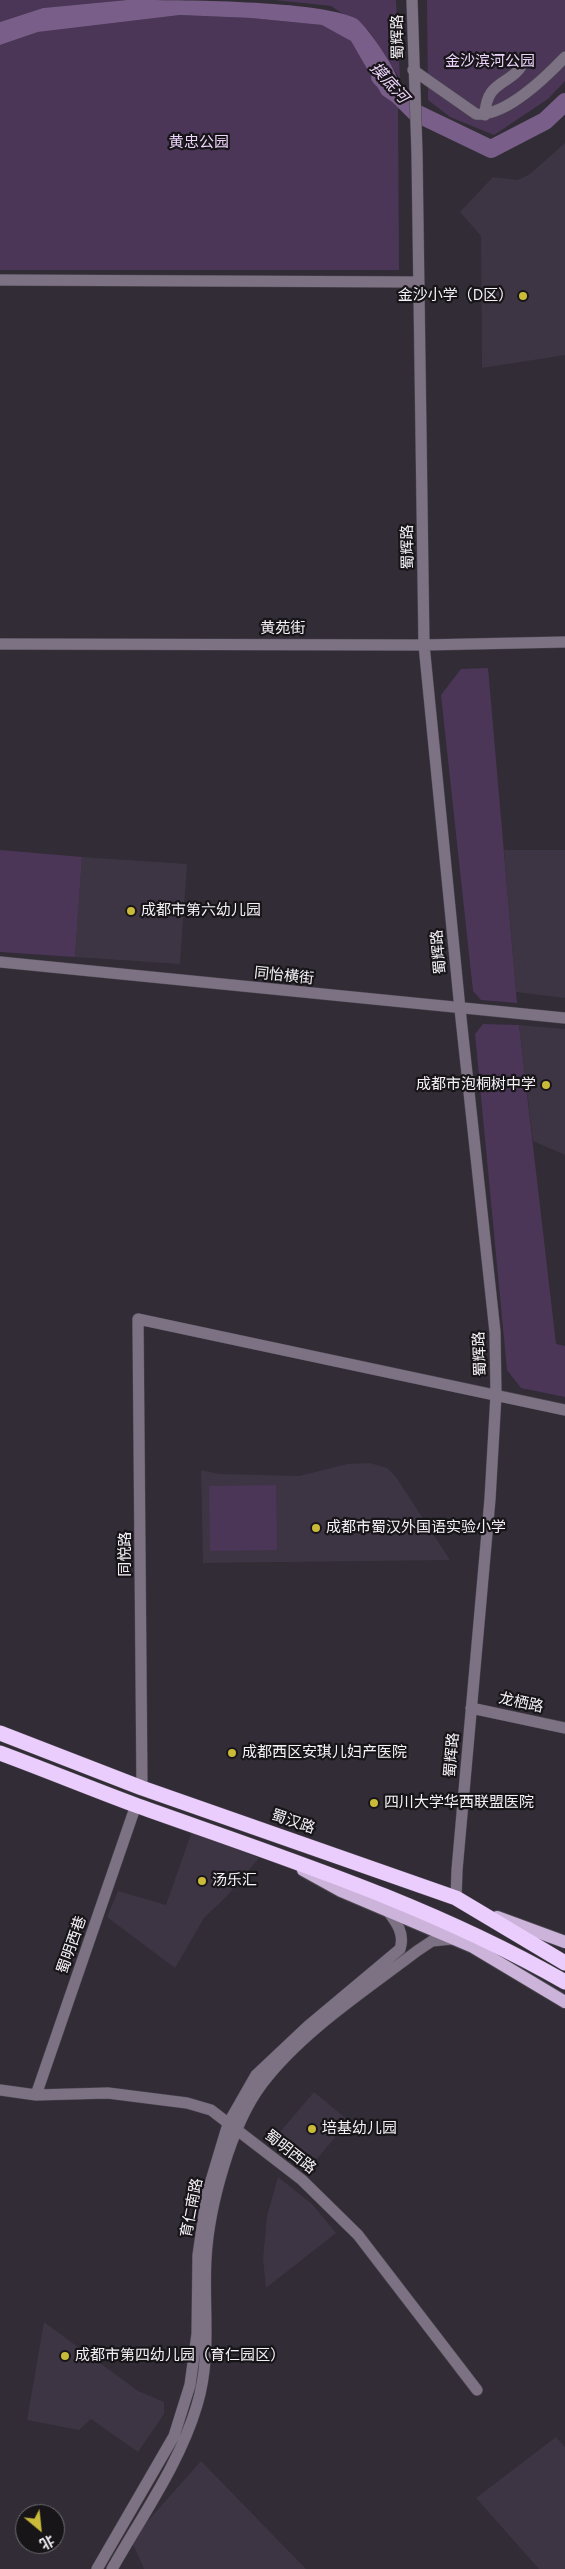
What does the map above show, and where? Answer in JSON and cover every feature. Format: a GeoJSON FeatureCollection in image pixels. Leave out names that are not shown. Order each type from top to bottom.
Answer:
{"type":"FeatureCollection","features":[{"type":"Feature","properties":{"kind":"highway","name":"蜀汉路"},"geometry":{"type":"LineString","coordinates":[[0,1732],[142,1788],[456,1898],[565,1963]]}},
{"type":"Feature","properties":{"kind":"highway"},"geometry":{"type":"LineString","coordinates":[[0,1753],[136,1805],[371,1888],[473,1934],[565,1982]]}},
{"type":"Feature","properties":{"kind":"main road"},"geometry":{"type":"LineString","coordinates":[[270,1852],[341,1891],[472,1947],[565,2002]]}},
{"type":"Feature","properties":{"kind":"main road"},"geometry":{"type":"LineString","coordinates":[[472,1908],[565,1942]]}},
{"type":"Feature","properties":{"kind":"street","name":"蜀辉路"},"geometry":{"type":"LineString","coordinates":[[412,0],[419,282],[424,645],[460,1009],[495,1332],[496,1395],[490,1499],[456,1898]]}},
{"type":"Feature","properties":{"kind":"street"},"geometry":{"type":"LineString","coordinates":[[413,70],[476,114],[485,115],[511,103],[565,57]]}},
{"type":"Feature","properties":{"kind":"street"},"geometry":{"type":"LineString","coordinates":[[485,115],[486,106],[495,86],[514,74],[524,61]]}},
{"type":"Feature","properties":{"kind":"street"},"geometry":{"type":"LineString","coordinates":[[0,280],[419,282]]}},
{"type":"Feature","properties":{"kind":"street","name":"黄苑街"},"geometry":{"type":"LineString","coordinates":[[0,644],[424,645],[565,642]]}},
{"type":"Feature","properties":{"kind":"street","name":"同怡横街"},"geometry":{"type":"LineString","coordinates":[[0,962],[565,1018]]}},
{"type":"Feature","properties":{"kind":"street","name":"同悦路"},"geometry":{"type":"LineString","coordinates":[[142,1788],[138,1319],[496,1395]]}},
{"type":"Feature","properties":{"kind":"street"},"geometry":{"type":"LineString","coordinates":[[496,1395],[565,1410]]}},
{"type":"Feature","properties":{"kind":"street","name":"龙栖路"},"geometry":{"type":"LineString","coordinates":[[471,1708],[565,1728]]}},
{"type":"Feature","properties":{"kind":"street","name":"蜀明西巷"},"geometry":{"type":"LineString","coordinates":[[36,2095],[136,1805]]}},
{"type":"Feature","properties":{"kind":"street","name":"育仁南路"},"geometry":{"type":"LineString","coordinates":[[97,2569],[174,2436],[190,2385],[196,2334],[200,2246],[208,2194],[233,2127],[256,2075],[308,2026],[400,1949],[403,1941],[402,1934],[388,1910]]}},
{"type":"Feature","properties":{"kind":"street"},"geometry":{"type":"LineString","coordinates":[[112,2569],[181,2447],[198,2404],[206,2358],[206,2258],[215,2199],[233,2127],[263,2083],[320,2027],[432,1941],[454,1939]]}},
{"type":"Feature","properties":{"kind":"street","name":"蜀明西路"},"geometry":{"type":"LineString","coordinates":[[0,2090],[36,2095],[108,2093],[187,2103],[211,2110],[302,2180],[358,2235],[477,2390]]}},
{"type":"Feature","properties":{"kind":"shaded area","name":"金沙小学（D区）"},"geometry":{"type":"Polygon","coordinates":[[[565,143],[565,355],[482,368],[481,236],[460,212],[493,177],[518,180],[530,174],[565,143]]]}},
{"type":"Feature","properties":{"kind":"shaded area"},"geometry":{"type":"Polygon","coordinates":[[[504,850],[565,850],[565,998],[516,992],[504,850]]]}},
{"type":"Feature","properties":{"kind":"shaded area","name":"成都市第六幼儿园"},"geometry":{"type":"Polygon","coordinates":[[[82,857],[187,864],[180,964],[75,957],[82,857]]]}},
{"type":"Feature","properties":{"kind":"shaded area","name":"成都市泡桐树中学"},"geometry":{"type":"Polygon","coordinates":[[[519,1025],[565,1029],[565,1155],[533,1141],[519,1025]]]}},
{"type":"Feature","properties":{"kind":"shaded area","name":"成都市蜀汉外国语实验小学"},"geometry":{"type":"Polygon","coordinates":[[[370,1463],[387,1468],[396,1477],[450,1560],[203,1563],[201,1470],[220,1474],[299,1476],[347,1464],[370,1463]]]}},
{"type":"Feature","properties":{"kind":"shaded area"},"geometry":{"type":"Polygon","coordinates":[[[192,1831],[259,1858],[227,1896],[204,1918],[175,1968],[107,1917],[118,1891],[166,1905],[192,1831]]]}},
{"type":"Feature","properties":{"kind":"shaded area","name":"培基幼儿园"},"geometry":{"type":"Polygon","coordinates":[[[314,2092],[349,2121],[310,2167],[275,2138],[314,2092]]]}},
{"type":"Feature","properties":{"kind":"shaded area"},"geometry":{"type":"Polygon","coordinates":[[[278,2177],[312,2204],[336,2233],[266,2288],[263,2259],[267,2216],[278,2177]]]}},
{"type":"Feature","properties":{"kind":"shaded area","name":"成都市第四幼儿园（育仁园区）"},"geometry":{"type":"Polygon","coordinates":[[[44,2322],[138,2391],[164,2402],[164,2414],[138,2452],[91,2419],[79,2430],[27,2420],[44,2322]]]}},
{"type":"Feature","properties":{"kind":"shaded area"},"geometry":{"type":"Polygon","coordinates":[[[556,2437],[565,2447],[565,2569],[539,2569],[476,2498],[556,2437]]]}},
{"type":"Feature","properties":{"kind":"shaded area"},"geometry":{"type":"Polygon","coordinates":[[[201,2461],[306,2569],[144,2569],[131,2540],[201,2461]]]}},
{"type":"Feature","properties":{"kind":"green space"},"geometry":{"type":"Polygon","coordinates":[[[0,0],[127,0],[43,8],[0,22],[0,0]]]}},
{"type":"Feature","properties":{"kind":"green space"},"geometry":{"type":"Polygon","coordinates":[[[275,0],[396,0],[400,79],[369,31],[331,6],[275,0]]]}},
{"type":"Feature","properties":{"kind":"green space","name":"金沙滨河公园"},"geometry":{"type":"Polygon","coordinates":[[[427,0],[565,0],[565,81],[548,99],[494,135],[450,117],[428,100],[427,0]]]}},
{"type":"Feature","properties":{"kind":"green space","name":"黄忠公园"},"geometry":{"type":"Polygon","coordinates":[[[180,15],[251,18],[322,25],[335,30],[351,41],[382,95],[398,106],[399,270],[0,270],[0,45],[38,32],[180,15]]]}},
{"type":"Feature","properties":{"kind":"green space"},"geometry":{"type":"Polygon","coordinates":[[[488,668],[517,1003],[481,1000],[473,991],[441,695],[461,669],[488,668]]]}},
{"type":"Feature","properties":{"kind":"green space"},"geometry":{"type":"Polygon","coordinates":[[[0,850],[82,857],[75,957],[0,952],[0,850]]]}},
{"type":"Feature","properties":{"kind":"green space"},"geometry":{"type":"Polygon","coordinates":[[[483,1024],[519,1025],[556,1344],[565,1346],[565,1397],[521,1388],[507,1370],[475,1034],[483,1024]]]}},
{"type":"Feature","properties":{"kind":"green space"},"geometry":{"type":"Polygon","coordinates":[[[276,1485],[277,1550],[210,1551],[209,1486],[276,1485]]]}},
{"type":"Feature","properties":{"kind":"water"},"geometry":{"type":"Polygon","coordinates":[[[127,0],[247,2],[313,8],[357,19],[373,37],[396,75],[398,82],[398,106],[382,95],[351,41],[322,25],[251,18],[180,15],[38,32],[0,45],[0,22],[43,8],[127,0]]]}},
{"type":"Feature","properties":{"kind":"waterway","name":"摸底河"},"geometry":{"type":"LineString","coordinates":[[380,77],[416,113],[491,149],[545,121],[565,102]]}},
{"type":"Feature","properties":{"kind":"place","name":"金沙小学（D区）"},"geometry":{"type":"Point","coordinates":[523,296]}},
{"type":"Feature","properties":{"kind":"place","name":"成都市第六幼儿园"},"geometry":{"type":"Point","coordinates":[131,911]}},
{"type":"Feature","properties":{"kind":"place","name":"成都市泡桐树中学"},"geometry":{"type":"Point","coordinates":[546,1085]}},
{"type":"Feature","properties":{"kind":"place","name":"成都市蜀汉外国语实验小学"},"geometry":{"type":"Point","coordinates":[316,1528]}},
{"type":"Feature","properties":{"kind":"place","name":"成都西区安琪儿妇产医院"},"geometry":{"type":"Point","coordinates":[232,1753]}},
{"type":"Feature","properties":{"kind":"place","name":"四川大学华西联盟医院"},"geometry":{"type":"Point","coordinates":[374,1803]}},
{"type":"Feature","properties":{"kind":"place","name":"汤乐汇"},"geometry":{"type":"Point","coordinates":[202,1881]}},
{"type":"Feature","properties":{"kind":"place","name":"培基幼儿园"},"geometry":{"type":"Point","coordinates":[312,2129]}},
{"type":"Feature","properties":{"kind":"place","name":"成都市第四幼儿园（育仁园区）"},"geometry":{"type":"Point","coordinates":[65,2356]}}]}
